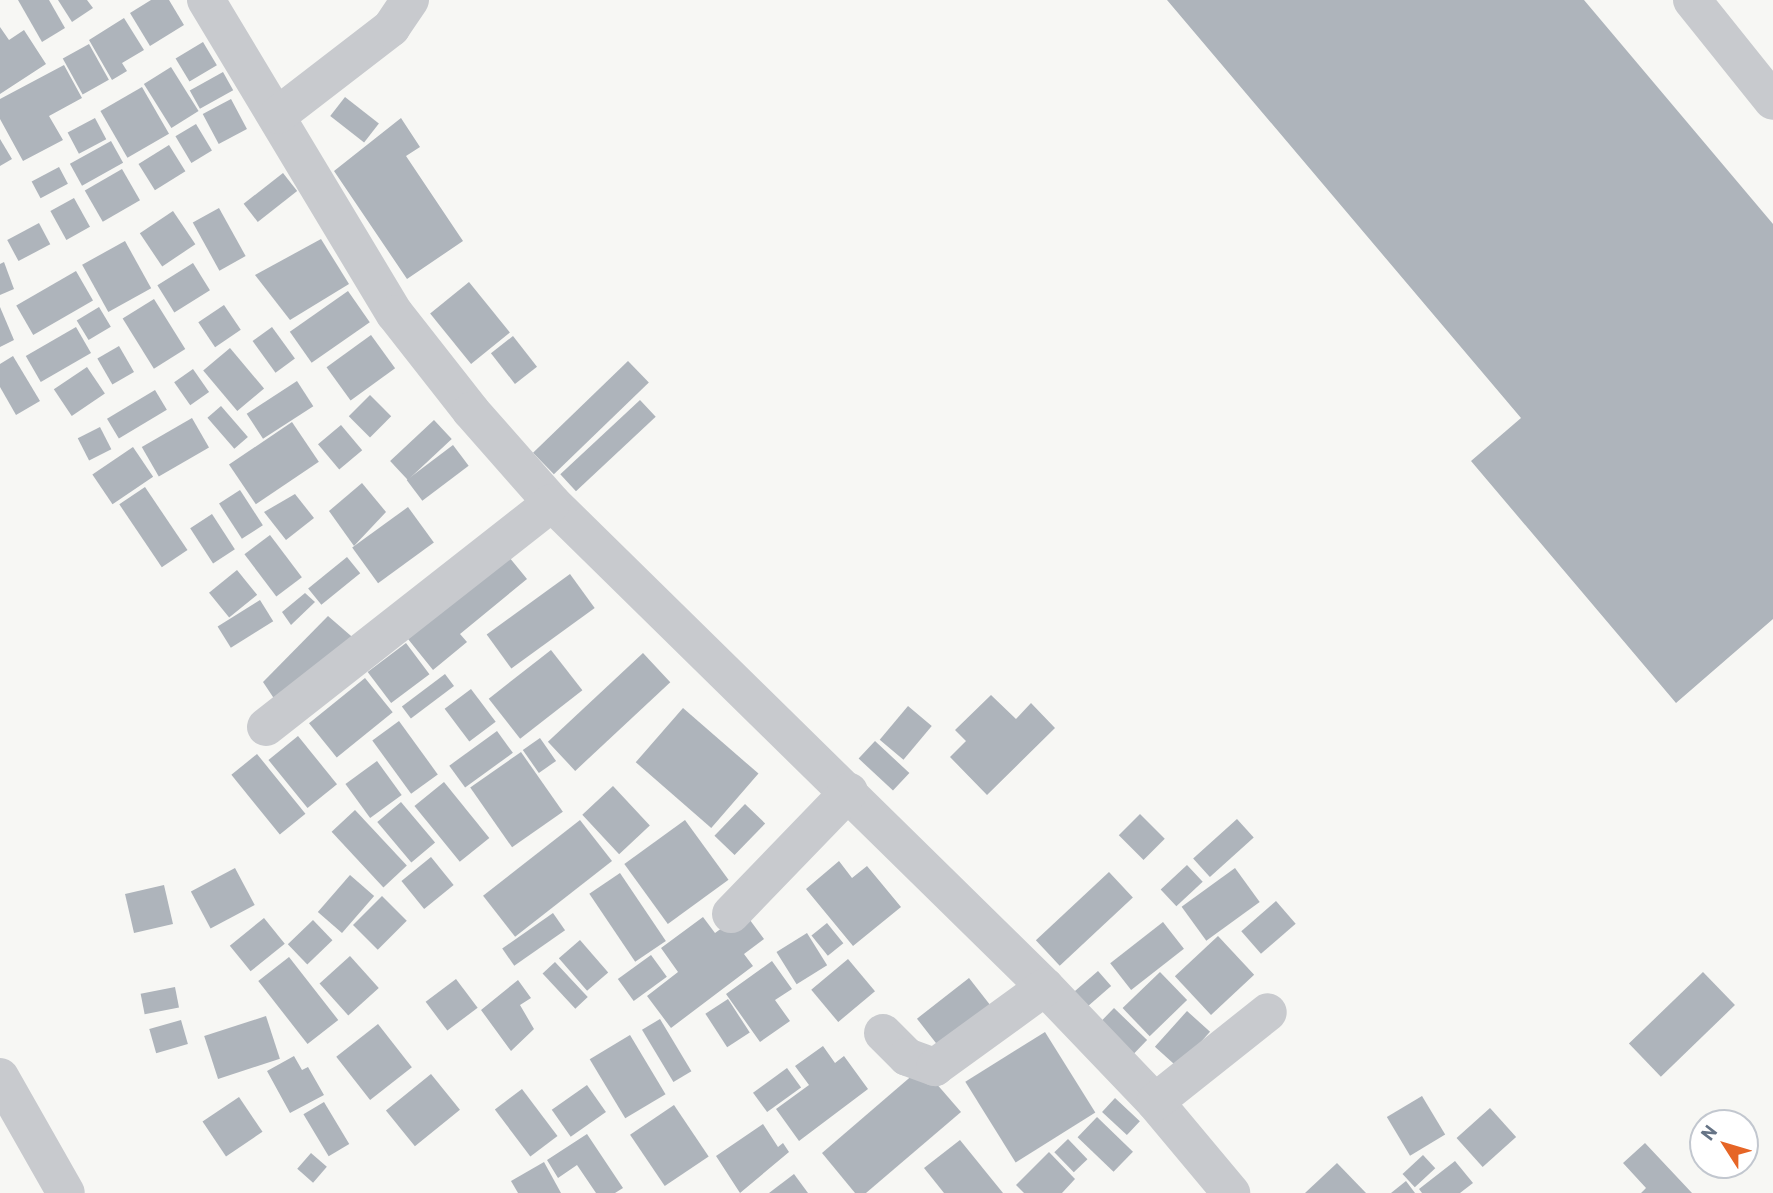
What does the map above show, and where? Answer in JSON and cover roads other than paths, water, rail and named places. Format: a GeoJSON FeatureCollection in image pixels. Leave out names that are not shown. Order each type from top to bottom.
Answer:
{"type":"FeatureCollection","features":[{"type":"Feature","properties":{"kind":"street"},"geometry":{"type":"LineString","coordinates":[[206,0],[278,115],[395,314],[552,503],[849,792],[1045,988],[1155,1102],[1231,1193]]}},
{"type":"Feature","properties":{"kind":"street"},"geometry":{"type":"LineString","coordinates":[[278,115],[391,28],[410,0]]}},
{"type":"Feature","properties":{"kind":"street"},"geometry":{"type":"LineString","coordinates":[[1692,0],[1773,100]]}},
{"type":"Feature","properties":{"kind":"street"},"geometry":{"type":"LineString","coordinates":[[266,727],[552,503]]}},
{"type":"Feature","properties":{"kind":"street"},"geometry":{"type":"LineString","coordinates":[[731,914],[849,792]]}},
{"type":"Feature","properties":{"kind":"street"},"geometry":{"type":"LineString","coordinates":[[883,1033],[907,1057],[935,1067],[1045,988]]}},
{"type":"Feature","properties":{"kind":"street"},"geometry":{"type":"LineString","coordinates":[[1155,1102],[1268,1012]]}},
{"type":"Feature","properties":{"kind":"street"},"geometry":{"type":"LineString","coordinates":[[0,1077],[65,1193]]}}]}
